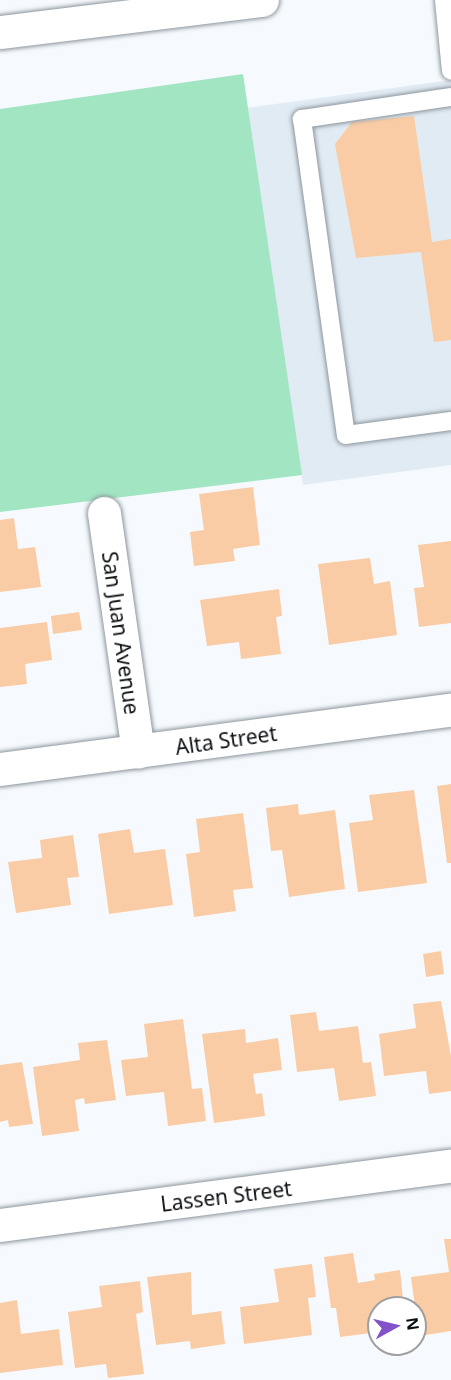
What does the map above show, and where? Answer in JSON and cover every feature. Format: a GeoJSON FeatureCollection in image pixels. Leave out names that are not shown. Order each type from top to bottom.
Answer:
{"type":"FeatureCollection","features":[{"type":"Feature","properties":{"kind":"street"},"geometry":{"type":"LineString","coordinates":[[0,32],[262,0]]}},
{"type":"Feature","properties":{"kind":"street","name":"San Juan Avenue"},"geometry":{"type":"LineString","coordinates":[[104,513],[138,752]]}},
{"type":"Feature","properties":{"kind":"street","name":"Alta Street"},"geometry":{"type":"LineString","coordinates":[[0,769],[451,710]]}},
{"type":"Feature","properties":{"kind":"street","name":"Lassen Street"},"geometry":{"type":"LineString","coordinates":[[0,1225],[451,1166]]}},
{"type":"Feature","properties":{"kind":"lane"},"geometry":{"type":"LineString","coordinates":[[444,0],[451,71]]}},
{"type":"Feature","properties":{"kind":"lane"},"geometry":{"type":"LineString","coordinates":[[451,96],[302,119],[346,435],[451,421]]}},
{"type":"Feature","properties":{"kind":"shaded area"},"geometry":{"type":"Polygon","coordinates":[[[451,80],[451,465],[303,485],[247,108],[451,80]]]}},
{"type":"Feature","properties":{"kind":"green space"},"geometry":{"type":"Polygon","coordinates":[[[243,74],[302,475],[0,512],[0,109],[243,74]]]}},
{"type":"Feature","properties":{"kind":"building"},"geometry":{"type":"Polygon","coordinates":[[[414,116],[432,242],[451,239],[451,340],[434,342],[421,252],[356,258],[335,144],[352,122],[414,116]]]}},
{"type":"Feature","properties":{"kind":"building"},"geometry":{"type":"Polygon","coordinates":[[[253,487],[260,545],[233,549],[235,561],[194,566],[190,532],[204,530],[199,494],[253,487]]]}},
{"type":"Feature","properties":{"kind":"building"},"geometry":{"type":"Polygon","coordinates":[[[14,518],[18,549],[35,547],[41,587],[0,592],[0,520],[14,518]]]}},
{"type":"Feature","properties":{"kind":"building"},"geometry":{"type":"Polygon","coordinates":[[[451,541],[451,623],[419,627],[414,588],[424,587],[418,545],[451,541]]]}},
{"type":"Feature","properties":{"kind":"building"},"geometry":{"type":"Polygon","coordinates":[[[370,558],[374,584],[390,581],[397,635],[329,645],[318,564],[370,558]]]}},
{"type":"Feature","properties":{"kind":"building"},"geometry":{"type":"Polygon","coordinates":[[[279,589],[282,616],[276,617],[281,654],[241,659],[239,642],[207,646],[200,600],[279,589]]]}},
{"type":"Feature","properties":{"kind":"building"},"geometry":{"type":"Polygon","coordinates":[[[79,612],[82,630],[53,634],[51,616],[79,612]]]}},
{"type":"Feature","properties":{"kind":"building"},"geometry":{"type":"Polygon","coordinates":[[[47,622],[52,660],[25,664],[27,684],[0,687],[0,628],[47,622]]]}},
{"type":"Feature","properties":{"kind":"building"},"geometry":{"type":"Polygon","coordinates":[[[451,784],[451,863],[447,863],[437,786],[451,784]]]}},
{"type":"Feature","properties":{"kind":"building"},"geometry":{"type":"Polygon","coordinates":[[[414,790],[427,883],[358,892],[349,823],[373,820],[369,795],[414,790]]]}},
{"type":"Feature","properties":{"kind":"building"},"geometry":{"type":"Polygon","coordinates":[[[298,804],[299,815],[335,810],[345,889],[289,897],[282,850],[271,851],[266,808],[298,804]]]}},
{"type":"Feature","properties":{"kind":"building"},"geometry":{"type":"Polygon","coordinates":[[[243,813],[253,888],[233,890],[236,911],[194,917],[186,854],[200,852],[196,819],[243,813]]]}},
{"type":"Feature","properties":{"kind":"building"},"geometry":{"type":"Polygon","coordinates":[[[130,829],[134,853],[165,849],[173,905],[109,914],[98,834],[130,829]]]}},
{"type":"Feature","properties":{"kind":"building"},"geometry":{"type":"Polygon","coordinates":[[[73,835],[79,877],[67,878],[71,905],[16,913],[8,862],[42,858],[40,840],[73,835]]]}},
{"type":"Feature","properties":{"kind":"building"},"geometry":{"type":"Polygon","coordinates":[[[441,951],[444,974],[426,977],[423,954],[441,951]]]}},
{"type":"Feature","properties":{"kind":"building"},"geometry":{"type":"Polygon","coordinates":[[[441,1001],[451,1056],[451,1091],[429,1094],[426,1071],[384,1076],[379,1034],[416,1028],[413,1004],[441,1001]]]}},
{"type":"Feature","properties":{"kind":"building"},"geometry":{"type":"Polygon","coordinates":[[[316,1012],[319,1031],[358,1026],[363,1063],[371,1062],[376,1096],[339,1101],[334,1068],[297,1072],[290,1015],[316,1012]]]}},
{"type":"Feature","properties":{"kind":"building"},"geometry":{"type":"Polygon","coordinates":[[[183,1019],[192,1089],[202,1088],[206,1121],[168,1126],[164,1092],[126,1096],[121,1060],[148,1057],[144,1024],[183,1019]]]}},
{"type":"Feature","properties":{"kind":"building"},"geometry":{"type":"Polygon","coordinates":[[[245,1029],[246,1043],[278,1038],[282,1070],[253,1074],[256,1094],[262,1093],[265,1116],[214,1123],[202,1034],[245,1029]]]}},
{"type":"Feature","properties":{"kind":"building"},"geometry":{"type":"Polygon","coordinates":[[[107,1040],[116,1100],[85,1104],[84,1098],[75,1100],[79,1131],[42,1136],[33,1067],[80,1060],[78,1043],[107,1040]]]}},
{"type":"Feature","properties":{"kind":"building"},"geometry":{"type":"Polygon","coordinates":[[[22,1062],[33,1124],[9,1127],[8,1120],[0,1122],[0,1065],[22,1062]]]}},
{"type":"Feature","properties":{"kind":"building"},"geometry":{"type":"Polygon","coordinates":[[[444,1239],[451,1239],[451,1331],[427,1335],[427,1296],[414,1296],[411,1277],[449,1272],[444,1239]]]}},
{"type":"Feature","properties":{"kind":"building"},"geometry":{"type":"Polygon","coordinates":[[[353,1253],[358,1283],[375,1280],[374,1274],[400,1270],[403,1296],[367,1296],[367,1334],[340,1337],[336,1308],[331,1308],[324,1257],[353,1253]]]}},
{"type":"Feature","properties":{"kind":"building"},"geometry":{"type":"Polygon","coordinates":[[[312,1264],[316,1297],[308,1298],[312,1335],[244,1344],[240,1307],[279,1302],[274,1269],[312,1264]]]}},
{"type":"Feature","properties":{"kind":"building"},"geometry":{"type":"Polygon","coordinates":[[[191,1272],[192,1315],[221,1311],[225,1344],[191,1349],[190,1341],[156,1345],[147,1277],[191,1272]]]}},
{"type":"Feature","properties":{"kind":"building"},"geometry":{"type":"Polygon","coordinates":[[[140,1281],[143,1312],[136,1314],[144,1374],[108,1378],[106,1364],[75,1368],[68,1312],[102,1307],[99,1286],[140,1281]]]}},
{"type":"Feature","properties":{"kind":"building"},"geometry":{"type":"Polygon","coordinates":[[[17,1300],[21,1334],[59,1329],[63,1365],[0,1373],[0,1303],[17,1300]]]}}]}
